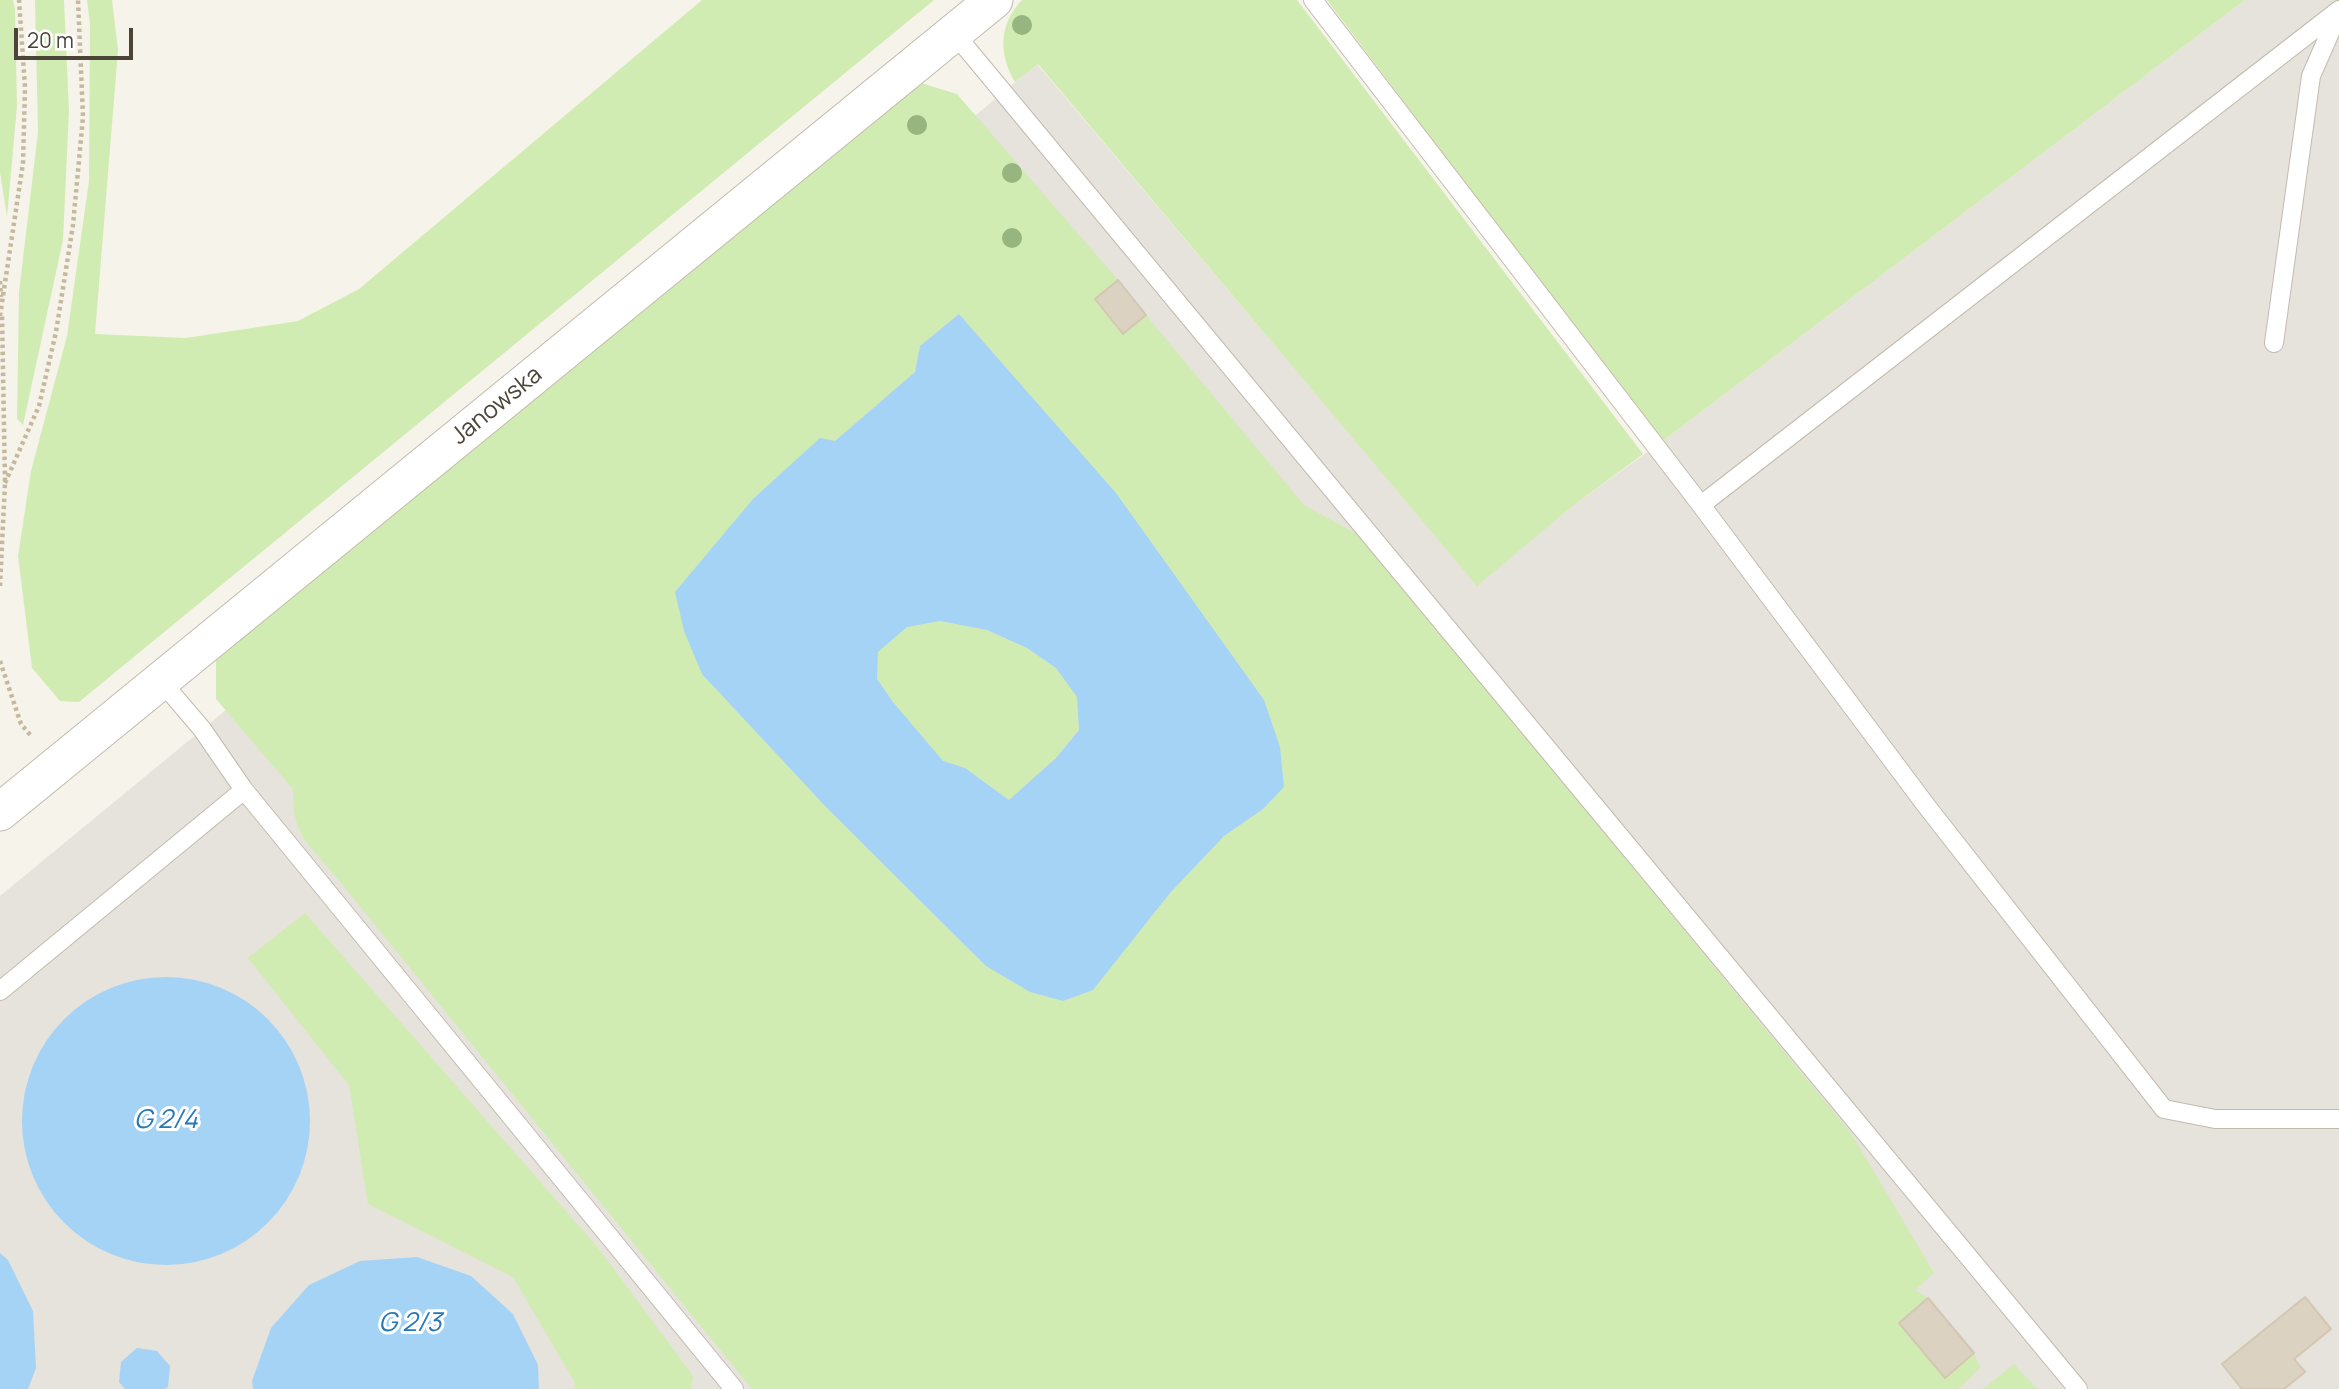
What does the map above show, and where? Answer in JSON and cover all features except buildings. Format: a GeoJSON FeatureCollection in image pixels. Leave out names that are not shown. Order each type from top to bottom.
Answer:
{"type":"FeatureCollection","features":[{"type":"Feature","properties":{"kind":"street","name":"Janowska"},"geometry":{"type":"LineString","coordinates":[[0,812],[993,0]]}},
{"type":"Feature","properties":{"kind":"lane"},"geometry":{"type":"LineString","coordinates":[[1313,0],[1701,505],[1928,808],[2164,1109],[2215,1119],[2339,1119]]}},
{"type":"Feature","properties":{"kind":"lane"},"geometry":{"type":"LineString","coordinates":[[1701,505],[2339,11]]}},
{"type":"Feature","properties":{"kind":"lane"},"geometry":{"type":"LineString","coordinates":[[2274,343],[2311,76],[2339,11]]}},
{"type":"Feature","properties":{"kind":"lane"},"geometry":{"type":"LineString","coordinates":[[954,33],[2078,1389]]}},
{"type":"Feature","properties":{"kind":"lane"},"geometry":{"type":"LineString","coordinates":[[161,681],[202,729],[244,790],[734,1389]]}},
{"type":"Feature","properties":{"kind":"lane"},"geometry":{"type":"LineString","coordinates":[[0,991],[244,790]]}},
{"type":"Feature","properties":{"kind":"path"},"geometry":{"type":"LineString","coordinates":[[0,316],[23,163],[25,87],[19,0]]}},
{"type":"Feature","properties":{"kind":"path"},"geometry":{"type":"LineString","coordinates":[[5,483],[39,406],[56,332],[73,225],[83,117],[78,0]]}},
{"type":"Feature","properties":{"kind":"path"},"geometry":{"type":"LineString","coordinates":[[0,281],[5,483],[0,586]]}},
{"type":"Feature","properties":{"kind":"path"},"geometry":{"type":"LineString","coordinates":[[0,662],[21,724],[57,766]]}},
{"type":"Feature","properties":{"kind":"shaded area"},"geometry":{"type":"Polygon","coordinates":[[[2245,0],[2339,0],[2339,1389],[0,1389],[0,896],[232,705],[247,725],[1037,64],[1477,585],[1574,505],[1664,440],[2245,0]]]}},
{"type":"Feature","properties":{"kind":"green space"},"geometry":{"type":"Polygon","coordinates":[[[0,0],[13,0],[15,9],[17,106],[7,217],[0,172],[0,0]]]}},
{"type":"Feature","properties":{"kind":"green space"},"geometry":{"type":"Polygon","coordinates":[[[35,0],[64,0],[69,110],[63,240],[23,425],[17,419],[19,292],[38,132],[35,0]]]}},
{"type":"Feature","properties":{"kind":"green space"},"geometry":{"type":"Polygon","coordinates":[[[87,0],[112,0],[118,50],[95,334],[186,338],[298,321],[359,289],[702,0],[934,0],[79,702],[60,701],[32,668],[18,556],[31,471],[67,336],[89,181],[90,24],[87,0]]]}},
{"type":"Feature","properties":{"kind":"green space"},"geometry":{"type":"Polygon","coordinates":[[[1022,0],[1297,0],[1643,454],[1574,505],[1477,586],[1038,64],[1015,82],[1006,61],[1004,40],[1009,20],[1022,0]]]}},
{"type":"Feature","properties":{"kind":"green space"},"geometry":{"type":"Polygon","coordinates":[[[1327,0],[2245,0],[1664,440],[1655,435],[1327,0]]]}},
{"type":"Feature","properties":{"kind":"green space"},"geometry":{"type":"Polygon","coordinates":[[[921,83],[957,94],[1118,280],[1095,299],[1122,333],[1146,315],[1304,505],[1359,535],[1851,1133],[1934,1273],[1915,1290],[1928,1298],[1899,1323],[1945,1378],[1974,1353],[1980,1368],[1958,1389],[752,1389],[306,840],[297,824],[293,789],[216,699],[216,659],[921,83]],[[959,314],[920,346],[915,372],[835,441],[819,439],[702,673],[826,807],[986,966],[1030,992],[1063,1001],[1093,990],[1170,893],[1224,836],[1263,809],[1264,700],[1116,493],[959,314]]]}},
{"type":"Feature","properties":{"kind":"green space"},"geometry":{"type":"Polygon","coordinates":[[[940,621],[987,630],[1027,648],[1056,668],[1077,697],[1079,729],[1056,758],[1009,800],[965,768],[943,761],[877,679],[878,652],[907,627],[940,621]]]}},
{"type":"Feature","properties":{"kind":"green space"},"geometry":{"type":"Polygon","coordinates":[[[305,913],[599,1249],[693,1376],[691,1389],[574,1389],[575,1383],[513,1277],[368,1204],[349,1085],[248,958],[305,913]]]}},
{"type":"Feature","properties":{"kind":"green space"},"geometry":{"type":"Polygon","coordinates":[[[2014,1364],[2037,1389],[1983,1389],[2014,1364]]]}},
{"type":"Feature","properties":{"kind":"water"},"geometry":{"type":"Polygon","coordinates":[[[959,314],[1116,493],[1264,700],[1280,747],[1284,787],[1263,809],[1224,836],[1170,893],[1093,990],[1063,1001],[1030,992],[986,966],[826,807],[702,674],[684,631],[675,592],[753,499],[820,438],[835,441],[915,372],[920,346],[959,314]],[[940,621],[907,627],[878,652],[877,679],[943,761],[965,768],[1009,800],[1056,758],[1079,730],[1077,697],[1056,668],[1027,648],[987,630],[940,621]]]}},
{"type":"Feature","properties":{"kind":"water","name":"G 2/4"},"geometry":{"type":"Polygon","coordinates":[[[166,977],[194,980],[221,988],[246,1001],[268,1019],[286,1041],[299,1066],[307,1093],[310,1121],[307,1149],[299,1176],[286,1201],[268,1223],[246,1241],[221,1254],[194,1262],[166,1265],[138,1262],[111,1254],[86,1241],[64,1223],[46,1201],[33,1176],[25,1149],[22,1121],[25,1093],[33,1066],[46,1041],[64,1019],[86,1001],[111,988],[138,980],[166,977]]]}},
{"type":"Feature","properties":{"kind":"water"},"geometry":{"type":"Polygon","coordinates":[[[0,1253],[8,1260],[33,1311],[36,1368],[28,1389],[0,1389],[0,1253]]]}},
{"type":"Feature","properties":{"kind":"water","name":"G 2/3"},"geometry":{"type":"Polygon","coordinates":[[[417,1257],[471,1276],[513,1314],[538,1365],[539,1389],[253,1389],[252,1381],[271,1328],[309,1285],[360,1261],[417,1257]]]}},
{"type":"Feature","properties":{"kind":"water"},"geometry":{"type":"Polygon","coordinates":[[[137,1348],[157,1351],[170,1366],[168,1387],[125,1389],[119,1382],[121,1362],[137,1348]]]}}]}
